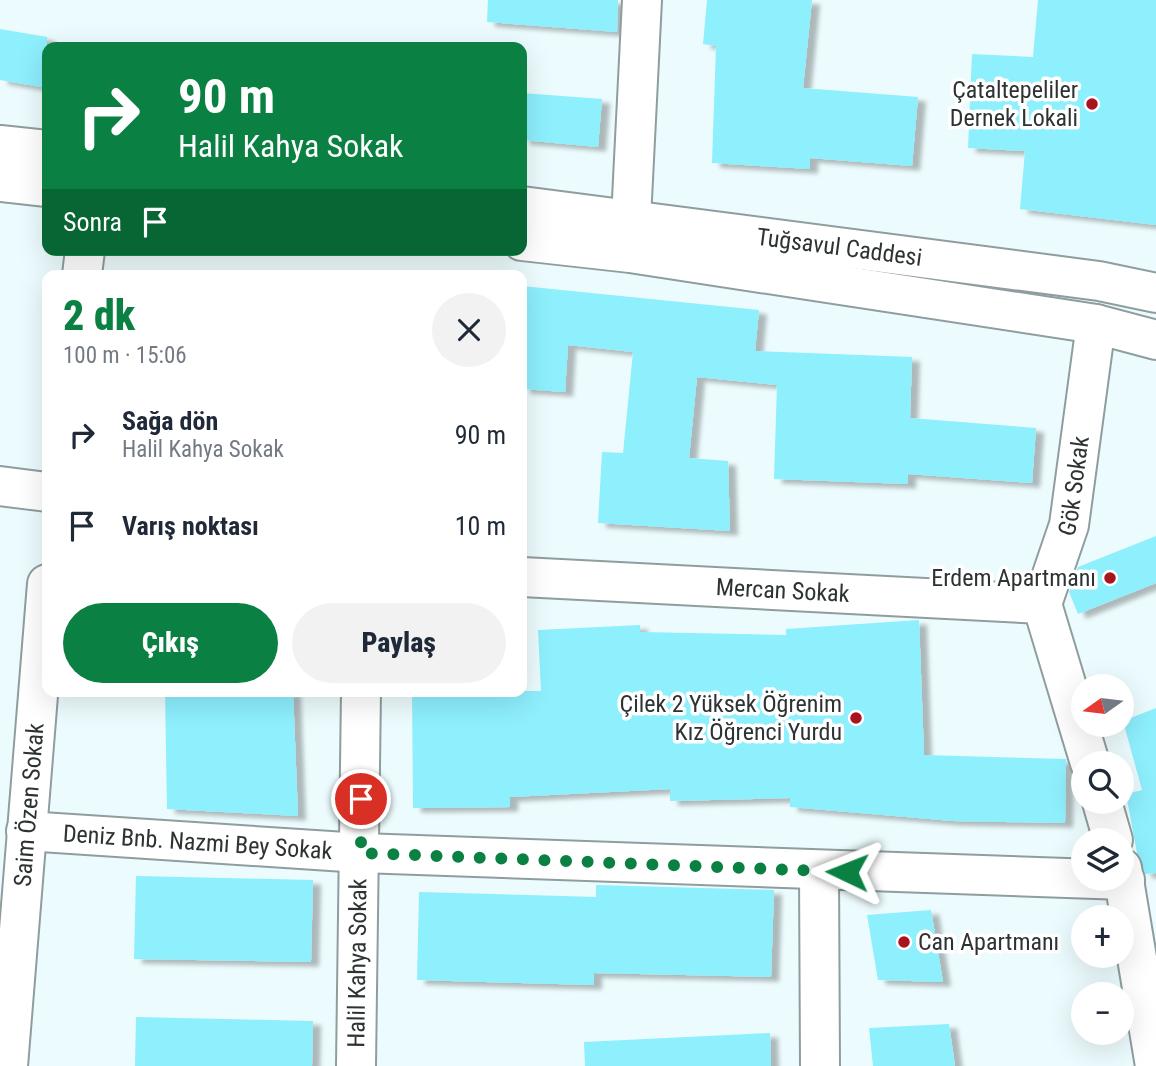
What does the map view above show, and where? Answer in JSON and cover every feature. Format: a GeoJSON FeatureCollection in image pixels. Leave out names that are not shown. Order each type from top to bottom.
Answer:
{"type":"FeatureCollection","features":[{"type":"Feature","properties":{"kind":"street"},"geometry":{"type":"LineString","coordinates":[[631,219],[642,0]]}},
{"type":"Feature","properties":{"kind":"street"},"geometry":{"type":"LineString","coordinates":[[0,145],[42,149]]}},
{"type":"Feature","properties":{"kind":"street"},"geometry":{"type":"LineString","coordinates":[[0,182],[42,186]]}},
{"type":"Feature","properties":{"kind":"street","name":"Tuğsavul Caddesi"},"geometry":{"type":"LineString","coordinates":[[527,207],[1099,281],[1156,293]]}},
{"type":"Feature","properties":{"kind":"street"},"geometry":{"type":"LineString","coordinates":[[527,242],[630,253],[1096,324],[1156,340]]}},
{"type":"Feature","properties":{"kind":"street","name":"Gök Sokak"},"geometry":{"type":"LineString","coordinates":[[1042,604],[1069,525],[1096,324]]}},
{"type":"Feature","properties":{"kind":"street"},"geometry":{"type":"LineString","coordinates":[[0,486],[42,491]]}},
{"type":"Feature","properties":{"kind":"street","name":"Mercan Sokak"},"geometry":{"type":"LineString","coordinates":[[527,577],[1042,604]]}},
{"type":"Feature","properties":{"kind":"street"},"geometry":{"type":"LineString","coordinates":[[1042,604],[1086,751]]}},
{"type":"Feature","properties":{"kind":"street","name":"Saim Özen Sokak"},"geometry":{"type":"LineString","coordinates":[[8,1066],[10,894],[26,831],[42,643]]}},
{"type":"Feature","properties":{"kind":"street","name":"Halil Kahya Sokak"},"geometry":{"type":"LineString","coordinates":[[356,1066],[361,853],[361,697]]}},
{"type":"Feature","properties":{"kind":"street","name":"Deniz Bnb. Nazmi Bey Sokak"},"geometry":{"type":"LineString","coordinates":[[26,831],[361,853],[819,871],[1071,873]]}},
{"type":"Feature","properties":{"kind":"street"},"geometry":{"type":"LineString","coordinates":[[819,871],[820,1066]]}},
{"type":"Feature","properties":{"kind":"street"},"geometry":{"type":"LineString","coordinates":[[1127,891],[1154,1066]]}},
{"type":"Feature","properties":{"kind":"building"},"geometry":{"type":"Polygon","coordinates":[[[488,0],[618,0],[617,32],[487,22],[488,0]]]}},
{"type":"Feature","properties":{"kind":"building"},"geometry":{"type":"Polygon","coordinates":[[[707,0],[812,0],[803,88],[918,97],[912,166],[810,158],[810,169],[712,163],[716,46],[703,44],[707,0]]]}},
{"type":"Feature","properties":{"kind":"building","name":"Çataltepeliler Dernek Lokali"},"geometry":{"type":"Polygon","coordinates":[[[1038,0],[1156,0],[1156,225],[1020,209],[1025,151],[968,148],[972,54],[1033,57],[1038,0]]]}},
{"type":"Feature","properties":{"kind":"building"},"geometry":{"type":"Polygon","coordinates":[[[0,29],[47,37],[47,42],[42,42],[42,87],[0,80],[0,29]]]}},
{"type":"Feature","properties":{"kind":"building"},"geometry":{"type":"Polygon","coordinates":[[[527,93],[602,99],[598,147],[527,140],[527,93]]]}},
{"type":"Feature","properties":{"kind":"building"},"geometry":{"type":"Polygon","coordinates":[[[527,287],[759,310],[755,351],[912,357],[910,418],[1036,428],[1032,483],[908,474],[908,484],[774,479],[777,385],[697,377],[689,458],[728,461],[730,531],[598,523],[602,452],[623,453],[633,352],[568,345],[565,392],[527,389],[527,287]]]}},
{"type":"Feature","properties":{"kind":"building","name":"Erdem Apartmanı"},"geometry":{"type":"Polygon","coordinates":[[[1156,536],[1156,583],[1078,614],[1069,592],[1078,567],[1156,536]]]}},
{"type":"Feature","properties":{"kind":"building"},"geometry":{"type":"Polygon","coordinates":[[[919,620],[924,755],[1066,759],[1065,823],[953,821],[790,807],[790,798],[670,801],[670,789],[510,797],[510,807],[413,808],[412,697],[527,697],[527,691],[541,691],[538,630],[640,625],[640,632],[786,635],[786,629],[919,620]]]}},
{"type":"Feature","properties":{"kind":"building"},"geometry":{"type":"Polygon","coordinates":[[[165,697],[293,697],[298,816],[167,809],[165,697]]]}},
{"type":"Feature","properties":{"kind":"building"},"geometry":{"type":"Polygon","coordinates":[[[1156,708],[1156,873],[1145,874],[1137,853],[1130,814],[1134,814],[1134,792],[1142,790],[1134,751],[1131,751],[1127,737],[1134,737],[1134,717],[1156,708]]]}},
{"type":"Feature","properties":{"kind":"building"},"geometry":{"type":"Polygon","coordinates":[[[136,876],[313,880],[311,962],[134,959],[136,876]]]}},
{"type":"Feature","properties":{"kind":"building"},"geometry":{"type":"Polygon","coordinates":[[[596,885],[774,890],[771,977],[594,973],[594,985],[417,980],[419,892],[596,897],[596,885]]]}},
{"type":"Feature","properties":{"kind":"building","name":"Can Apartmanı"},"geometry":{"type":"Polygon","coordinates":[[[931,910],[943,982],[878,980],[867,915],[931,910]]]}},
{"type":"Feature","properties":{"kind":"building"},"geometry":{"type":"Polygon","coordinates":[[[136,1017],[313,1021],[312,1066],[135,1066],[136,1017]]]}},
{"type":"Feature","properties":{"kind":"building"},"geometry":{"type":"Polygon","coordinates":[[[949,1024],[955,1066],[873,1066],[869,1028],[949,1024]]]}},
{"type":"Feature","properties":{"kind":"building"},"geometry":{"type":"Polygon","coordinates":[[[770,1033],[771,1066],[585,1066],[584,1042],[770,1033]]]}},
{"type":"Feature","properties":{"kind":"place","name":"Çataltepeliler Dernek Lokali"},"geometry":{"type":"Point","coordinates":[1092,104]}},
{"type":"Feature","properties":{"kind":"place","name":"Erdem Apartmanı"},"geometry":{"type":"Point","coordinates":[1110,578]}},
{"type":"Feature","properties":{"kind":"place","name":"Çilek 2 Yüksek Öğrenim Kız Öğrenci Yurdu"},"geometry":{"type":"Point","coordinates":[856,718]}},
{"type":"Feature","properties":{"kind":"place","name":"Can Apartmanı"},"geometry":{"type":"Point","coordinates":[904,942]}},
{"type":"Feature","properties":{"kind":"route"},"geometry":{"type":"LineString","coordinates":[[361,799],[361,853],[847,872]]}}]}
